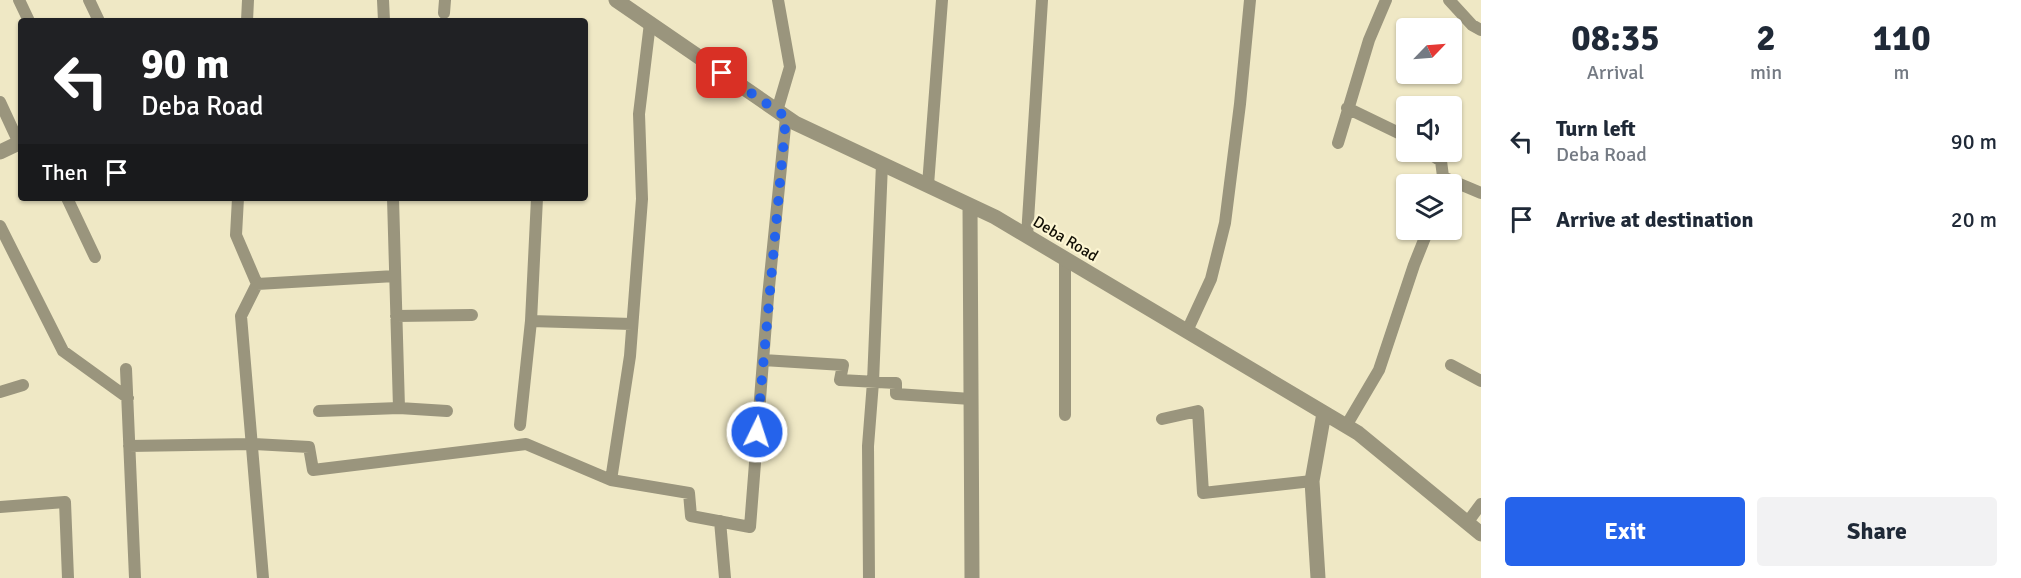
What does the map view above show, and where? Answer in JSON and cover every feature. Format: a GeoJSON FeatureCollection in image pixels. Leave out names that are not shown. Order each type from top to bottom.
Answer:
{"type":"FeatureCollection","features":[{"type":"Feature","properties":{"kind":"street","name":"Deba Road"},"geometry":{"type":"LineString","coordinates":[[616,0],[781,114],[995,217],[1358,433],[1481,534]]}},
{"type":"Feature","properties":{"kind":"street"},"geometry":{"type":"LineString","coordinates":[[0,152],[18,143]]}},
{"type":"Feature","properties":{"kind":"street"},"geometry":{"type":"LineString","coordinates":[[970,206],[972,578]]}},
{"type":"Feature","properties":{"kind":"street"},"geometry":{"type":"LineString","coordinates":[[1318,578],[1312,481],[1324,413]]}},
{"type":"Feature","properties":{"kind":"lane"},"geometry":{"type":"LineString","coordinates":[[19,0],[28,18]]}},
{"type":"Feature","properties":{"kind":"lane"},"geometry":{"type":"LineString","coordinates":[[89,0],[98,18]]}},
{"type":"Feature","properties":{"kind":"lane"},"geometry":{"type":"LineString","coordinates":[[247,18],[248,0]]}},
{"type":"Feature","properties":{"kind":"lane"},"geometry":{"type":"LineString","coordinates":[[383,0],[384,18]]}},
{"type":"Feature","properties":{"kind":"lane"},"geometry":{"type":"LineString","coordinates":[[444,13],[445,0]]}},
{"type":"Feature","properties":{"kind":"lane"},"geometry":{"type":"LineString","coordinates":[[129,446],[252,444],[309,447],[313,470],[526,444],[611,480],[689,494],[691,516],[750,527],[781,114],[790,67],[778,0]]}},
{"type":"Feature","properties":{"kind":"lane"},"geometry":{"type":"LineString","coordinates":[[927,185],[942,0]]}},
{"type":"Feature","properties":{"kind":"lane"},"geometry":{"type":"LineString","coordinates":[[1027,236],[1042,0]]}},
{"type":"Feature","properties":{"kind":"lane"},"geometry":{"type":"LineString","coordinates":[[1187,331],[1211,279],[1224,223],[1240,104],[1250,0]]}},
{"type":"Feature","properties":{"kind":"lane"},"geometry":{"type":"LineString","coordinates":[[1338,143],[1369,40],[1386,0]]}},
{"type":"Feature","properties":{"kind":"lane"},"geometry":{"type":"LineString","coordinates":[[1449,0],[1472,25],[1481,30]]}},
{"type":"Feature","properties":{"kind":"lane"},"geometry":{"type":"LineString","coordinates":[[611,480],[630,356],[642,199],[639,114],[650,23]]}},
{"type":"Feature","properties":{"kind":"lane"},"geometry":{"type":"LineString","coordinates":[[0,102],[18,138]]}},
{"type":"Feature","properties":{"kind":"lane"},"geometry":{"type":"LineString","coordinates":[[1347,108],[1396,132]]}},
{"type":"Feature","properties":{"kind":"lane"},"geometry":{"type":"LineString","coordinates":[[869,578],[868,446],[873,382],[882,164]]}},
{"type":"Feature","properties":{"kind":"lane"},"geometry":{"type":"LineString","coordinates":[[1462,187],[1481,193]]}},
{"type":"Feature","properties":{"kind":"lane"},"geometry":{"type":"LineString","coordinates":[[68,201],[95,257]]}},
{"type":"Feature","properties":{"kind":"lane"},"geometry":{"type":"LineString","coordinates":[[238,201],[236,235],[257,284],[242,316],[263,578]]}},
{"type":"Feature","properties":{"kind":"lane"},"geometry":{"type":"LineString","coordinates":[[393,201],[399,408]]}},
{"type":"Feature","properties":{"kind":"lane"},"geometry":{"type":"LineString","coordinates":[[520,425],[531,321],[537,201]]}},
{"type":"Feature","properties":{"kind":"lane"},"geometry":{"type":"LineString","coordinates":[[0,226],[63,351],[128,398]]}},
{"type":"Feature","properties":{"kind":"lane"},"geometry":{"type":"LineString","coordinates":[[1346,426],[1379,370],[1424,240]]}},
{"type":"Feature","properties":{"kind":"lane"},"geometry":{"type":"LineString","coordinates":[[1065,259],[1065,415]]}},
{"type":"Feature","properties":{"kind":"lane"},"geometry":{"type":"LineString","coordinates":[[257,284],[395,276]]}},
{"type":"Feature","properties":{"kind":"lane"},"geometry":{"type":"LineString","coordinates":[[396,316],[472,315]]}},
{"type":"Feature","properties":{"kind":"lane"},"geometry":{"type":"LineString","coordinates":[[531,321],[632,324]]}},
{"type":"Feature","properties":{"kind":"lane"},"geometry":{"type":"LineString","coordinates":[[763,360],[843,365],[840,380],[896,383],[896,394],[971,399]]}},
{"type":"Feature","properties":{"kind":"lane"},"geometry":{"type":"LineString","coordinates":[[1451,364],[1481,381]]}},
{"type":"Feature","properties":{"kind":"lane"},"geometry":{"type":"LineString","coordinates":[[126,369],[135,578]]}},
{"type":"Feature","properties":{"kind":"lane"},"geometry":{"type":"LineString","coordinates":[[0,392],[23,385]]}},
{"type":"Feature","properties":{"kind":"lane"},"geometry":{"type":"LineString","coordinates":[[319,411],[399,408],[447,411]]}},
{"type":"Feature","properties":{"kind":"lane"},"geometry":{"type":"LineString","coordinates":[[1162,419],[1198,411],[1203,493],[1312,481]]}},
{"type":"Feature","properties":{"kind":"lane"},"geometry":{"type":"LineString","coordinates":[[0,507],[65,502],[68,578]]}},
{"type":"Feature","properties":{"kind":"lane"},"geometry":{"type":"LineString","coordinates":[[1467,523],[1481,504]]}},
{"type":"Feature","properties":{"kind":"lane"},"geometry":{"type":"LineString","coordinates":[[720,521],[725,578]]}},
{"type":"Feature","properties":{"kind":"route"},"geometry":{"type":"LineString","coordinates":[[722,73],[786,117],[757,432]]}}]}
